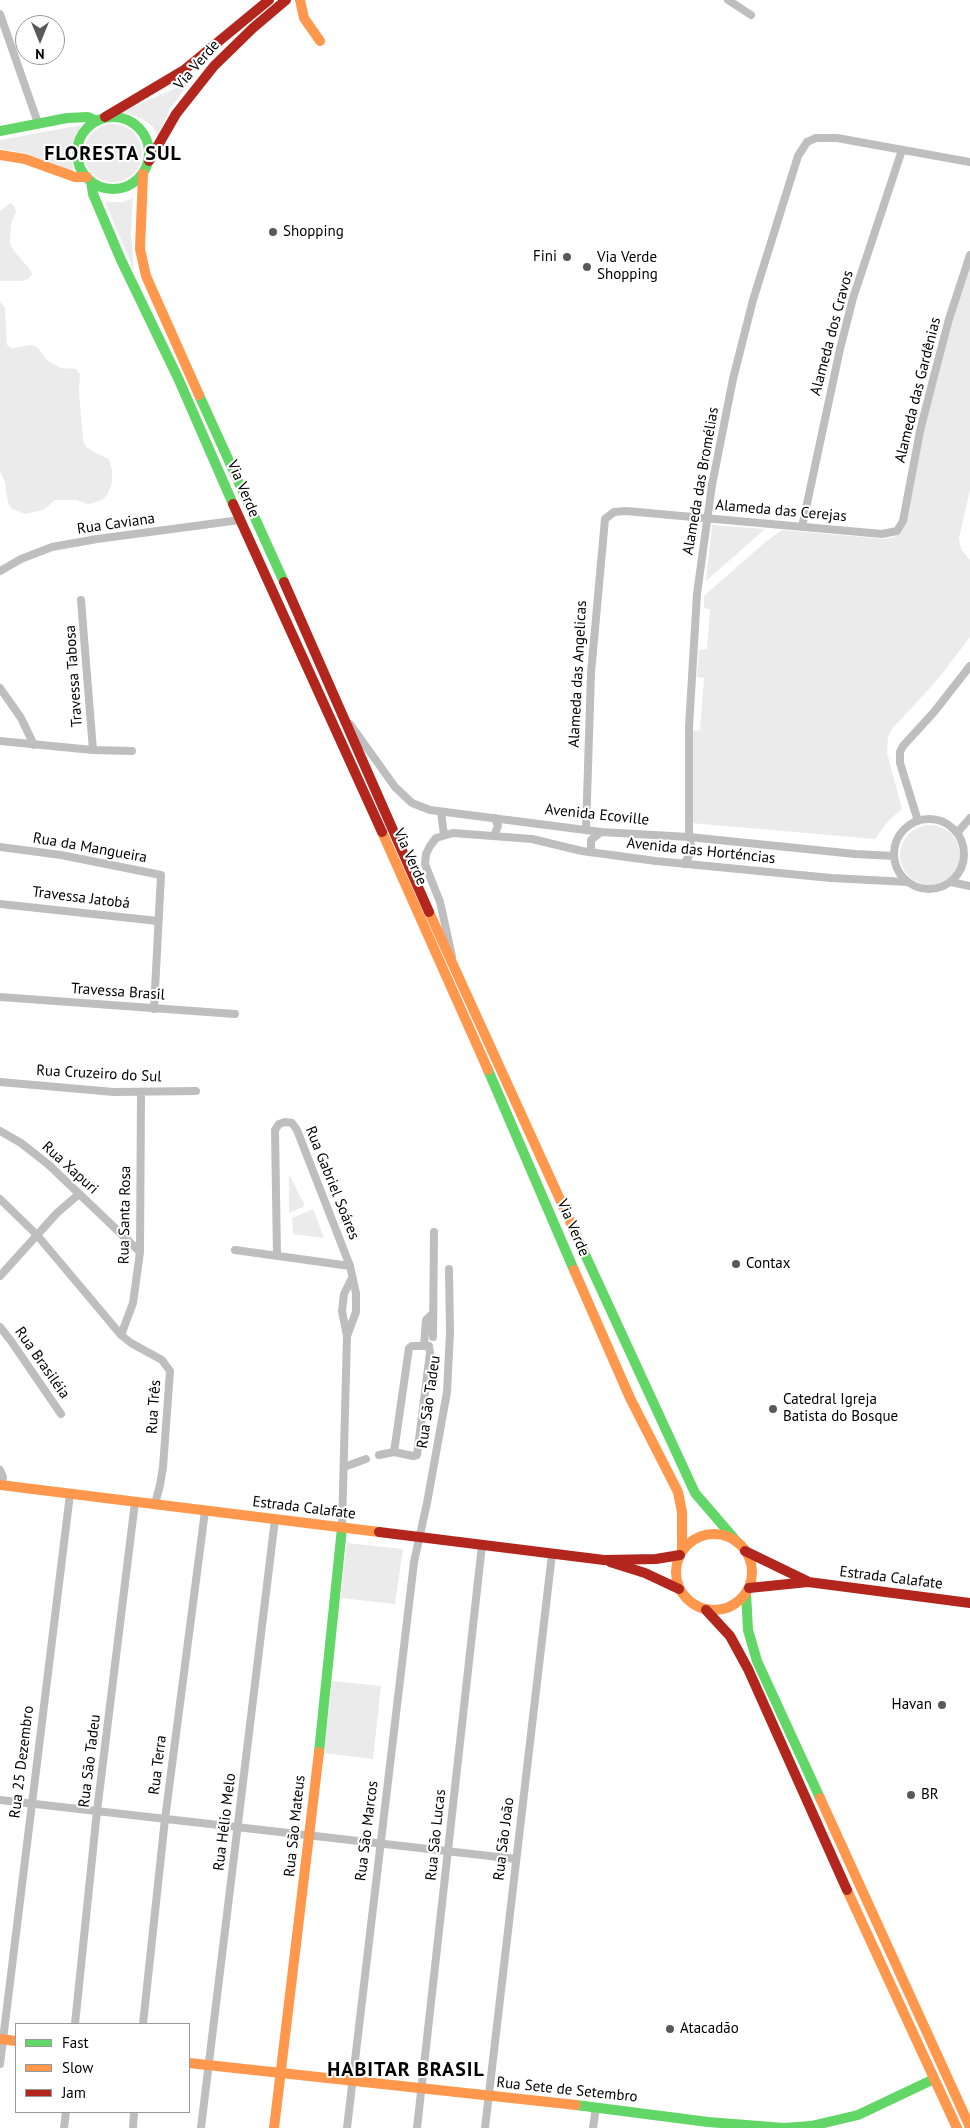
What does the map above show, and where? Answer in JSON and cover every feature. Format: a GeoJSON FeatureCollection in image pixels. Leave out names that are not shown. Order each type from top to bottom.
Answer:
{"type":"FeatureCollection","features":[{"type":"Feature","properties":{"kind":"main road","name":"Via Verde"},"geometry":{"type":"LineString","coordinates":[[99,120],[184,70],[269,0]]}},
{"type":"Feature","properties":{"kind":"main road","name":"Via Verde"},"geometry":{"type":"LineString","coordinates":[[147,164],[176,114],[214,66],[253,28],[286,0]]}},
{"type":"Feature","properties":{"kind":"main road"},"geometry":{"type":"LineString","coordinates":[[300,0],[304,18],[320,41]]}},
{"type":"Feature","properties":{"kind":"main road"},"geometry":{"type":"LineString","coordinates":[[0,131],[81,117],[99,120]]}},
{"type":"Feature","properties":{"kind":"main road"},"geometry":{"type":"LineString","coordinates":[[0,155],[25,159],[75,177],[89,179],[108,188],[118,188],[136,181],[147,164],[149,153],[147,142],[142,132],[134,124],[124,119],[112,117],[99,120],[86,129],[79,140],[77,153],[80,166],[89,179]]}},
{"type":"Feature","properties":{"kind":"main road","name":"Via Verde"},"geometry":{"type":"LineString","coordinates":[[142,174],[140,249],[146,276],[455,971],[695,1492],[738,1543]]}},
{"type":"Feature","properties":{"kind":"main road","name":"Via Verde"},"geometry":{"type":"LineString","coordinates":[[89,179],[93,194],[121,260],[178,378],[240,520],[447,976],[630,1398],[678,1492],[682,1512],[681,1553]]}},
{"type":"Feature","properties":{"kind":"main road","name":"Estrada Calafate"},"geometry":{"type":"LineString","coordinates":[[1,1485],[604,1560],[656,1559],[681,1553]]}},
{"type":"Feature","properties":{"kind":"main road","name":"Rua São Mateus"},"geometry":{"type":"LineString","coordinates":[[274,2128],[310,1835],[342,1528]]}},
{"type":"Feature","properties":{"kind":"main road"},"geometry":{"type":"LineString","coordinates":[[957,2128],[892,1990],[748,1669],[730,1636],[706,1610],[691,1602],[680,1589],[676,1572],[681,1553],[691,1542],[702,1536],[714,1534],[727,1537],[738,1543],[745,1551],[752,1569],[748,1590],[748,1630],[757,1661],[970,2127]]}},
{"type":"Feature","properties":{"kind":"main road","name":"Estrada Calafate"},"geometry":{"type":"LineString","coordinates":[[745,1551],[808,1582]]}},
{"type":"Feature","properties":{"kind":"main road","name":"Estrada Calafate"},"geometry":{"type":"LineString","coordinates":[[604,1560],[644,1573],[680,1589]]}},
{"type":"Feature","properties":{"kind":"main road","name":"Estrada Calafate"},"geometry":{"type":"LineString","coordinates":[[748,1590],[808,1582],[970,1603]]}},
{"type":"Feature","properties":{"kind":"main road"},"geometry":{"type":"LineString","coordinates":[[706,1610],[718,1610],[729,1607],[739,1601],[748,1590]]}},
{"type":"Feature","properties":{"kind":"main road"},"geometry":{"type":"LineString","coordinates":[[1,2040],[15,2041]]}},
{"type":"Feature","properties":{"kind":"main road","name":"Rua Sete de Setembro"},"geometry":{"type":"LineString","coordinates":[[190,2063],[596,2107],[757,2127],[811,2126],[858,2115],[934,2079]]}},
{"type":"Feature","properties":{"kind":"street"},"geometry":{"type":"LineString","coordinates":[[728,0],[751,15]]}},
{"type":"Feature","properties":{"kind":"street"},"geometry":{"type":"LineString","coordinates":[[0,14],[38,123]]}},
{"type":"Feature","properties":{"kind":"street","name":"Alameda das Bromélias"},"geometry":{"type":"LineString","coordinates":[[684,864],[692,851],[689,837],[690,698],[697,594],[707,518],[733,379],[754,300],[798,156],[806,142],[816,138],[837,138],[902,150]]}},
{"type":"Feature","properties":{"kind":"street"},"geometry":{"type":"LineString","coordinates":[[902,150],[970,162]]}},
{"type":"Feature","properties":{"kind":"street","name":"Alameda dos Cravos"},"geometry":{"type":"LineString","coordinates":[[802,527],[840,349],[856,289],[902,150]]}},
{"type":"Feature","properties":{"kind":"street","name":"Alameda das Gardênias"},"geometry":{"type":"LineString","coordinates":[[896,531],[903,520],[920,431],[941,348],[970,255]]}},
{"type":"Feature","properties":{"kind":"street","name":"Alameda das Cerejas"},"geometry":{"type":"LineString","coordinates":[[605,519],[614,512],[626,511],[882,534],[896,531]]}},
{"type":"Feature","properties":{"kind":"street","name":"Alameda das Angelicas"},"geometry":{"type":"LineString","coordinates":[[586,830],[591,673],[597,586],[605,519]]}},
{"type":"Feature","properties":{"kind":"street","name":"Rua Caviana"},"geometry":{"type":"LineString","coordinates":[[0,571],[21,559],[52,547],[96,539],[240,520]]}},
{"type":"Feature","properties":{"kind":"street","name":"Travessa Tabosa"},"geometry":{"type":"LineString","coordinates":[[81,600],[93,750]]}},
{"type":"Feature","properties":{"kind":"street"},"geometry":{"type":"LineString","coordinates":[[918,821],[900,763],[900,752],[970,666]]}},
{"type":"Feature","properties":{"kind":"street"},"geometry":{"type":"LineString","coordinates":[[0,688],[21,718],[34,745]]}},
{"type":"Feature","properties":{"kind":"street","name":"Avenida Ecoville"},"geometry":{"type":"LineString","coordinates":[[342,715],[395,787],[412,803],[441,812],[601,832],[689,837],[855,854],[894,856]]}},
{"type":"Feature","properties":{"kind":"street"},"geometry":{"type":"LineString","coordinates":[[0,741],[93,750],[132,751]]}},
{"type":"Feature","properties":{"kind":"street"},"geometry":{"type":"LineString","coordinates":[[441,812],[444,835]]}},
{"type":"Feature","properties":{"kind":"street"},"geometry":{"type":"LineString","coordinates":[[494,836],[498,826],[495,818]]}},
{"type":"Feature","properties":{"kind":"street"},"geometry":{"type":"LineString","coordinates":[[957,833],[970,818]]}},
{"type":"Feature","properties":{"kind":"street"},"geometry":{"type":"LineString","coordinates":[[908,882],[900,875],[896,866],[894,856],[895,845],[900,835],[908,826],[918,821],[930,819],[942,821],[952,827],[957,833],[967,853],[963,866],[951,882],[970,886]]}},
{"type":"Feature","properties":{"kind":"street"},"geometry":{"type":"LineString","coordinates":[[591,852],[590,840],[601,832]]}},
{"type":"Feature","properties":{"kind":"street","name":"Avenida das Horténcias"},"geometry":{"type":"LineString","coordinates":[[444,835],[461,833],[532,839],[591,852],[684,864],[856,880],[908,882],[918,888],[941,888],[951,882]]}},
{"type":"Feature","properties":{"kind":"street","name":"Via Verde"},"geometry":{"type":"LineString","coordinates":[[444,835],[436,838],[430,846],[426,854],[425,864],[440,902],[455,971]]}},
{"type":"Feature","properties":{"kind":"street","name":"Rua da Mangueira"},"geometry":{"type":"LineString","coordinates":[[0,848],[61,855],[161,875],[154,1009]]}},
{"type":"Feature","properties":{"kind":"street","name":"Travessa Jatobá"},"geometry":{"type":"LineString","coordinates":[[0,904],[158,921]]}},
{"type":"Feature","properties":{"kind":"street","name":"Travessa Brasil"},"geometry":{"type":"LineString","coordinates":[[0,997],[235,1014]]}},
{"type":"Feature","properties":{"kind":"street","name":"Rua Cruzeiro do Sul"},"geometry":{"type":"LineString","coordinates":[[0,1082],[98,1091],[196,1091]]}},
{"type":"Feature","properties":{"kind":"street","name":"Rua Santa Rosa"},"geometry":{"type":"LineString","coordinates":[[122,1336],[133,1303],[140,1252],[141,1092]]}},
{"type":"Feature","properties":{"kind":"street","name":"Rua Gabriel Soáres"},"geometry":{"type":"LineString","coordinates":[[277,1256],[275,1130],[279,1124],[285,1122],[292,1123],[297,1130],[350,1266],[351,1280],[356,1293],[356,1312],[347,1336]]}},
{"type":"Feature","properties":{"kind":"street","name":"Rua Xapuri"},"geometry":{"type":"LineString","coordinates":[[0,1131],[21,1143],[49,1165],[140,1252]]}},
{"type":"Feature","properties":{"kind":"street"},"geometry":{"type":"LineString","coordinates":[[0,1276],[37,1235],[79,1194]]}},
{"type":"Feature","properties":{"kind":"street","name":"Rua Três"},"geometry":{"type":"LineString","coordinates":[[0,1200],[37,1235],[122,1336],[162,1360],[170,1371],[163,1468],[155,1504]]}},
{"type":"Feature","properties":{"kind":"street"},"geometry":{"type":"LineString","coordinates":[[433,1337],[434,1232]]}},
{"type":"Feature","properties":{"kind":"street"},"geometry":{"type":"LineString","coordinates":[[235,1250],[350,1266]]}},
{"type":"Feature","properties":{"kind":"street","name":"Rua São Tadeu"},"geometry":{"type":"LineString","coordinates":[[419,1537],[447,1392],[450,1332],[449,1269]]}},
{"type":"Feature","properties":{"kind":"street","name":"Rua Gabriel Soáres"},"geometry":{"type":"LineString","coordinates":[[342,1528],[347,1336],[342,1311],[344,1294],[351,1280]]}},
{"type":"Feature","properties":{"kind":"street"},"geometry":{"type":"LineString","coordinates":[[424,1345],[426,1320],[433,1313]]}},
{"type":"Feature","properties":{"kind":"street","name":"Rua Brasiléia"},"geometry":{"type":"LineString","coordinates":[[0,1327],[60,1414]]}},
{"type":"Feature","properties":{"kind":"street"},"geometry":{"type":"LineString","coordinates":[[379,1455],[394,1452],[413,1456],[417,1455],[430,1353],[429,1346],[412,1346],[409,1348],[394,1452]]}},
{"type":"Feature","properties":{"kind":"street"},"geometry":{"type":"LineString","coordinates":[[344,1467],[366,1459]]}},
{"type":"Feature","properties":{"kind":"street"},"geometry":{"type":"LineString","coordinates":[[0,1470],[3,1477],[1,1485]]}},
{"type":"Feature","properties":{"kind":"street","name":"Rua 25 Dezembro"},"geometry":{"type":"LineString","coordinates":[[0,2064],[1,2040],[70,1494]]}},
{"type":"Feature","properties":{"kind":"street","name":"Rua São Tadeu"},"geometry":{"type":"LineString","coordinates":[[75,2023],[97,1811],[135,1502]]}},
{"type":"Feature","properties":{"kind":"street","name":"Rua Terra"},"geometry":{"type":"LineString","coordinates":[[143,2023],[165,1819],[204,1510]]}},
{"type":"Feature","properties":{"kind":"street","name":"Rua Hélio Melo"},"geometry":{"type":"LineString","coordinates":[[201,2128],[207,2065],[275,1519]]}},
{"type":"Feature","properties":{"kind":"street","name":"Rua São Marcos"},"geometry":{"type":"LineString","coordinates":[[347,2128],[379,1843],[414,1562],[419,1537]]}},
{"type":"Feature","properties":{"kind":"street","name":"Rua São Lucas"},"geometry":{"type":"LineString","coordinates":[[417,2128],[482,1545]]}},
{"type":"Feature","properties":{"kind":"street","name":"Rua São João"},"geometry":{"type":"LineString","coordinates":[[485,2128],[552,1554]]}},
{"type":"Feature","properties":{"kind":"street"},"geometry":{"type":"LineString","coordinates":[[0,1800],[516,1858]]}},
{"type":"Feature","properties":{"kind":"street"},"geometry":{"type":"LineString","coordinates":[[593,2128],[596,2107]]}},
{"type":"Feature","properties":{"kind":"street"},"geometry":{"type":"LineString","coordinates":[[64,2128],[66,2113]]}},
{"type":"Feature","properties":{"kind":"street"},"geometry":{"type":"LineString","coordinates":[[133,2128],[134,2113]]}},
{"type":"Feature","properties":{"kind":"shaded area"},"geometry":{"type":"Polygon","coordinates":[[[193,77],[170,109],[158,136],[153,127],[145,121],[136,116],[121,112],[174,89],[193,77]]]}},
{"type":"Feature","properties":{"kind":"shaded area"},"geometry":{"type":"Polygon","coordinates":[[[113,124],[124,126],[137,137],[142,153],[140,164],[129,177],[113,182],[102,180],[89,169],[84,153],[86,142],[97,129],[113,124]]]}},
{"type":"Feature","properties":{"kind":"shaded area"},"geometry":{"type":"Polygon","coordinates":[[[82,125],[75,136],[71,148],[73,171],[25,153],[0,149],[0,140],[82,125]]]}},
{"type":"Feature","properties":{"kind":"shaded area"},"geometry":{"type":"Polygon","coordinates":[[[133,198],[131,233],[134,270],[105,202],[123,202],[133,198]]]}},
{"type":"Feature","properties":{"kind":"shaded area"},"geometry":{"type":"Polygon","coordinates":[[[11,203],[15,207],[16,212],[11,224],[10,243],[32,274],[28,279],[22,281],[0,281],[0,211],[11,203]]]}},
{"type":"Feature","properties":{"kind":"shaded area"},"geometry":{"type":"Polygon","coordinates":[[[970,261],[970,490],[959,538],[961,549],[970,560],[970,637],[938,679],[892,729],[888,737],[887,753],[902,809],[888,821],[875,839],[691,823],[693,731],[700,730],[704,678],[697,677],[699,650],[707,649],[710,609],[704,608],[704,596],[763,544],[782,530],[885,539],[894,537],[901,532],[906,524],[923,432],[944,346],[970,261]]]}},
{"type":"Feature","properties":{"kind":"shaded area"},"geometry":{"type":"Polygon","coordinates":[[[0,302],[5,307],[7,345],[12,348],[32,345],[38,348],[47,360],[53,364],[61,368],[76,369],[80,375],[79,390],[83,441],[86,447],[109,459],[112,470],[112,483],[107,495],[102,500],[89,504],[76,500],[55,500],[43,510],[25,514],[12,509],[8,503],[5,482],[0,471],[0,302]]]}},
{"type":"Feature","properties":{"kind":"shaded area"},"geometry":{"type":"Polygon","coordinates":[[[712,525],[765,529],[706,581],[712,525]]]}},
{"type":"Feature","properties":{"kind":"shaded area"},"geometry":{"type":"Polygon","coordinates":[[[930,825],[946,830],[951,834],[955,839],[960,855],[955,871],[951,876],[946,880],[930,885],[914,880],[909,876],[905,871],[900,855],[905,839],[909,834],[914,830],[930,825]]]}},
{"type":"Feature","properties":{"kind":"shaded area"},"geometry":{"type":"Polygon","coordinates":[[[289,1174],[305,1206],[289,1213],[289,1174]]]}},
{"type":"Feature","properties":{"kind":"shaded area"},"geometry":{"type":"Polygon","coordinates":[[[313,1209],[324,1238],[293,1234],[292,1218],[313,1209]]]}},
{"type":"Feature","properties":{"kind":"shaded area"},"geometry":{"type":"Polygon","coordinates":[[[347,1543],[403,1549],[395,1604],[341,1598],[347,1543]]]}},
{"type":"Feature","properties":{"kind":"shaded area"},"geometry":{"type":"Polygon","coordinates":[[[332,1681],[381,1686],[373,1759],[324,1753],[332,1681]]]}},
{"type":"Feature","properties":{"kind":"traffic: fast"},"geometry":{"type":"LineString","coordinates":[[0,131],[67,118],[88,117],[97,121]]}},
{"type":"Feature","properties":{"kind":"traffic: fast"},"geometry":{"type":"LineString","coordinates":[[113,117],[133,123],[143,133],[149,153],[143,173],[133,183],[113,189],[93,183],[83,173],[77,153],[83,133],[93,123],[113,117]]}},
{"type":"Feature","properties":{"kind":"traffic: fast"},"geometry":{"type":"LineString","coordinates":[[91,181],[93,194],[121,260],[178,378],[233,504]]}},
{"type":"Feature","properties":{"kind":"traffic: fast"},"geometry":{"type":"LineString","coordinates":[[199,395],[284,582]]}},
{"type":"Feature","properties":{"kind":"traffic: fast"},"geometry":{"type":"LineString","coordinates":[[488,1070],[574,1270]]}},
{"type":"Feature","properties":{"kind":"traffic: fast"},"geometry":{"type":"LineString","coordinates":[[583,1250],[695,1493],[738,1543]]}},
{"type":"Feature","properties":{"kind":"traffic: fast"},"geometry":{"type":"LineString","coordinates":[[319,1752],[342,1528]]}},
{"type":"Feature","properties":{"kind":"traffic: fast"},"geometry":{"type":"LineString","coordinates":[[746,1593],[748,1630],[757,1661],[820,1798]]}},
{"type":"Feature","properties":{"kind":"traffic: fast"},"geometry":{"type":"LineString","coordinates":[[576,2105],[708,2122],[784,2128],[811,2126],[858,2115],[934,2079]]}},
{"type":"Feature","properties":{"kind":"traffic: slow"},"geometry":{"type":"LineString","coordinates":[[300,0],[304,18],[320,41]]}},
{"type":"Feature","properties":{"kind":"traffic: slow"},"geometry":{"type":"LineString","coordinates":[[0,155],[25,159],[75,177],[87,177]]}},
{"type":"Feature","properties":{"kind":"traffic: slow"},"geometry":{"type":"LineString","coordinates":[[143,174],[140,249],[146,276],[199,395]]}},
{"type":"Feature","properties":{"kind":"traffic: slow"},"geometry":{"type":"LineString","coordinates":[[382,832],[488,1070]]}},
{"type":"Feature","properties":{"kind":"traffic: slow"},"geometry":{"type":"LineString","coordinates":[[429,912],[583,1250]]}},
{"type":"Feature","properties":{"kind":"traffic: slow"},"geometry":{"type":"LineString","coordinates":[[574,1270],[630,1398],[678,1492],[682,1512],[682,1551]]}},
{"type":"Feature","properties":{"kind":"traffic: slow"},"geometry":{"type":"LineString","coordinates":[[0,1485],[379,1532]]}},
{"type":"Feature","properties":{"kind":"traffic: slow"},"geometry":{"type":"LineString","coordinates":[[714,1534],[728,1537],[741,1545],[749,1558],[752,1572],[749,1586],[741,1599],[728,1607],[714,1610],[700,1607],[687,1599],[679,1586],[676,1572],[679,1558],[687,1545],[700,1537],[714,1534]]}},
{"type":"Feature","properties":{"kind":"traffic: slow"},"geometry":{"type":"LineString","coordinates":[[274,2128],[319,1752]]}},
{"type":"Feature","properties":{"kind":"traffic: slow"},"geometry":{"type":"LineString","coordinates":[[820,1798],[970,2127]]}},
{"type":"Feature","properties":{"kind":"traffic: slow"},"geometry":{"type":"LineString","coordinates":[[847,1890],[957,2128]]}},
{"type":"Feature","properties":{"kind":"traffic: slow"},"geometry":{"type":"LineString","coordinates":[[0,2039],[15,2041]]}},
{"type":"Feature","properties":{"kind":"traffic: slow"},"geometry":{"type":"LineString","coordinates":[[190,2063],[576,2105]]}},
{"type":"Feature","properties":{"kind":"traffic: jam"},"geometry":{"type":"LineString","coordinates":[[105,117],[184,70],[269,0]]}},
{"type":"Feature","properties":{"kind":"traffic: jam"},"geometry":{"type":"LineString","coordinates":[[149,161],[176,114],[214,66],[253,28],[286,0]]}},
{"type":"Feature","properties":{"kind":"traffic: jam"},"geometry":{"type":"LineString","coordinates":[[233,504],[382,832]]}},
{"type":"Feature","properties":{"kind":"traffic: jam"},"geometry":{"type":"LineString","coordinates":[[284,582],[429,912]]}},
{"type":"Feature","properties":{"kind":"traffic: jam"},"geometry":{"type":"LineString","coordinates":[[379,1532],[604,1560],[656,1559],[680,1555]]}},
{"type":"Feature","properties":{"kind":"traffic: jam"},"geometry":{"type":"LineString","coordinates":[[745,1551],[807,1581]]}},
{"type":"Feature","properties":{"kind":"traffic: jam"},"geometry":{"type":"LineString","coordinates":[[610,1562],[645,1573],[679,1589]]}},
{"type":"Feature","properties":{"kind":"traffic: jam"},"geometry":{"type":"LineString","coordinates":[[749,1588],[808,1582],[970,1603]]}},
{"type":"Feature","properties":{"kind":"traffic: jam"},"geometry":{"type":"LineString","coordinates":[[706,1610],[730,1636],[748,1669],[847,1890]]}},
{"type":"Feature","properties":{"kind":"place","name":"Shopping"},"geometry":{"type":"Point","coordinates":[273,232]}},
{"type":"Feature","properties":{"kind":"place","name":"Fini"},"geometry":{"type":"Point","coordinates":[567,257]}},
{"type":"Feature","properties":{"kind":"place","name":"Via Verde Shopping"},"geometry":{"type":"Point","coordinates":[587,267]}},
{"type":"Feature","properties":{"kind":"place","name":"Contax"},"geometry":{"type":"Point","coordinates":[736,1264]}},
{"type":"Feature","properties":{"kind":"place","name":"Catedral Igreja Batista do Bosque"},"geometry":{"type":"Point","coordinates":[773,1409]}},
{"type":"Feature","properties":{"kind":"place","name":"Havan"},"geometry":{"type":"Point","coordinates":[942,1705]}},
{"type":"Feature","properties":{"kind":"place","name":"BR"},"geometry":{"type":"Point","coordinates":[911,1795]}},
{"type":"Feature","properties":{"kind":"place","name":"Atacadão"},"geometry":{"type":"Point","coordinates":[670,2029]}},
{"type":"Feature","properties":{"kind":"district","name":"FLORESTA SUL"},"geometry":{"type":"Point","coordinates":[113,154]}},
{"type":"Feature","properties":{"kind":"district","name":"HABITAR BRASIL"},"geometry":{"type":"Point","coordinates":[406,2070]}}]}
